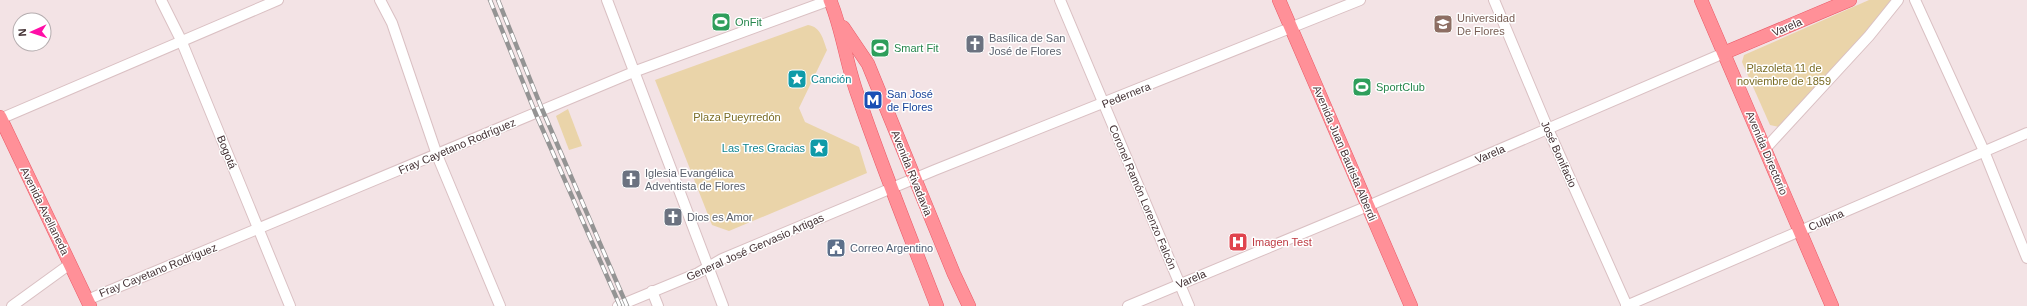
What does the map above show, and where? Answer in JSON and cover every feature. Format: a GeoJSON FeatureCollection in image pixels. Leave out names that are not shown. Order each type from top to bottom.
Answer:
{"type":"FeatureCollection","features":[{"type":"Feature","properties":{"kind":"main road","name":"Avenida Rivadavia"},"geometry":{"type":"LineString","coordinates":[[830,0],[839,23],[848,66],[855,88],[891,188],[937,306]]}},
{"type":"Feature","properties":{"kind":"main road","name":"Avenida Juan Bautista Alberdi"},"geometry":{"type":"LineString","coordinates":[[1279,0],[1411,306]]}},
{"type":"Feature","properties":{"kind":"main road","name":"Avenida Directorio"},"geometry":{"type":"LineString","coordinates":[[1701,0],[1832,306]]}},
{"type":"Feature","properties":{"kind":"main road","name":"Varela"},"geometry":{"type":"LineString","coordinates":[[1724,53],[1850,0]]}},
{"type":"Feature","properties":{"kind":"main road","name":"Avenida Rivadavia"},"geometry":{"type":"LineString","coordinates":[[839,23],[868,64],[954,274],[970,306]]}},
{"type":"Feature","properties":{"kind":"main road","name":"Avenida Avellaneda"},"geometry":{"type":"LineString","coordinates":[[0,118],[88,303]]}},
{"type":"Feature","properties":{"kind":"street","name":"Bogotá"},"geometry":{"type":"LineString","coordinates":[[161,0],[181,40],[290,306]]}},
{"type":"Feature","properties":{"kind":"street"},"geometry":{"type":"LineString","coordinates":[[0,118],[278,0]]}},
{"type":"Feature","properties":{"kind":"street"},"geometry":{"type":"LineString","coordinates":[[380,0],[392,23],[437,155],[500,306]]}},
{"type":"Feature","properties":{"kind":"street"},"geometry":{"type":"LineString","coordinates":[[607,0],[636,71],[723,306]]}},
{"type":"Feature","properties":{"kind":"street","name":"Fray Cayetano Rodríguez"},"geometry":{"type":"LineString","coordinates":[[88,303],[259,229],[636,71],[830,0]]}},
{"type":"Feature","properties":{"kind":"street","name":"Coronel Ramón Lorenzo Falcón"},"geometry":{"type":"LineString","coordinates":[[1060,0],[1189,306]]}},
{"type":"Feature","properties":{"kind":"street","name":"Pedernera"},"geometry":{"type":"LineString","coordinates":[[891,188],[1291,29],[1360,0]]}},
{"type":"Feature","properties":{"kind":"street","name":"José Bonifacio"},"geometry":{"type":"LineString","coordinates":[[1494,0],[1548,129],[1626,306]]}},
{"type":"Feature","properties":{"kind":"street"},"geometry":{"type":"LineString","coordinates":[[1765,149],[1869,36],[1898,0]]}},
{"type":"Feature","properties":{"kind":"street"},"geometry":{"type":"LineString","coordinates":[[1915,0],[1984,151],[2027,258]]}},
{"type":"Feature","properties":{"kind":"street","name":"Varela"},"geometry":{"type":"LineString","coordinates":[[1128,306],[1368,206],[1724,53]]}},
{"type":"Feature","properties":{"kind":"street","name":"Culpina"},"geometry":{"type":"LineString","coordinates":[[1626,306],[2027,133]]}},
{"type":"Feature","properties":{"kind":"street","name":"General José Gervasio Artigas"},"geometry":{"type":"LineString","coordinates":[[618,306],[698,273],[722,260],[891,188]]}},
{"type":"Feature","properties":{"kind":"street"},"geometry":{"type":"LineString","coordinates":[[12,306],[70,264]]}},
{"type":"Feature","properties":{"kind":"street"},"geometry":{"type":"LineString","coordinates":[[652,291],[658,306]]}},
{"type":"Feature","properties":{"kind":"green space","name":"Plazoleta 11 de noviembre de 1859"},"geometry":{"type":"Polygon","coordinates":[[[1869,0],[1894,0],[1894,3],[1779,127],[1770,125],[1742,62],[1744,55],[1869,0]]]}},
{"type":"Feature","properties":{"kind":"green space","name":"Plaza Pueyrredón"},"geometry":{"type":"Polygon","coordinates":[[[808,25],[819,31],[827,50],[799,108],[805,122],[859,147],[867,173],[729,231],[712,225],[655,80],[808,25]]]}},
{"type":"Feature","properties":{"kind":"green space"},"geometry":{"type":"Polygon","coordinates":[[[568,109],[582,146],[569,150],[556,116],[568,109]]]}},
{"type":"Feature","properties":{"kind":"railway"},"geometry":{"type":"LineString","coordinates":[[490,0],[535,112],[620,306]]}},
{"type":"Feature","properties":{"kind":"railway"},"geometry":{"type":"LineString","coordinates":[[498,0],[542,109],[627,306]]}},
{"type":"Feature","properties":{"kind":"place","name":"OnFit"},"geometry":{"type":"Point","coordinates":[721,22]}},
{"type":"Feature","properties":{"kind":"place","name":"Universidad De Flores"},"geometry":{"type":"Point","coordinates":[1443,24]}},
{"type":"Feature","properties":{"kind":"place","name":"Basílica de San José de Flores"},"geometry":{"type":"Point","coordinates":[975,44]}},
{"type":"Feature","properties":{"kind":"place","name":"Smart Fit"},"geometry":{"type":"Point","coordinates":[880,48]}},
{"type":"Feature","properties":{"kind":"place","name":"Canción"},"geometry":{"type":"Point","coordinates":[797,79]}},
{"type":"Feature","properties":{"kind":"place","name":"SportClub"},"geometry":{"type":"Point","coordinates":[1362,87]}},
{"type":"Feature","properties":{"kind":"place","name":"San José de Flores"},"geometry":{"type":"Point","coordinates":[873,100]}},
{"type":"Feature","properties":{"kind":"place","name":"Las Tres Gracias"},"geometry":{"type":"Point","coordinates":[819,148]}},
{"type":"Feature","properties":{"kind":"place","name":"Iglesia Evangélica Adventista de Flores"},"geometry":{"type":"Point","coordinates":[631,179]}},
{"type":"Feature","properties":{"kind":"place","name":"Dios es Amor"},"geometry":{"type":"Point","coordinates":[673,217]}},
{"type":"Feature","properties":{"kind":"place","name":"Imagen Test"},"geometry":{"type":"Point","coordinates":[1238,242]}},
{"type":"Feature","properties":{"kind":"place","name":"Correo Argentino"},"geometry":{"type":"Point","coordinates":[836,248]}}]}
